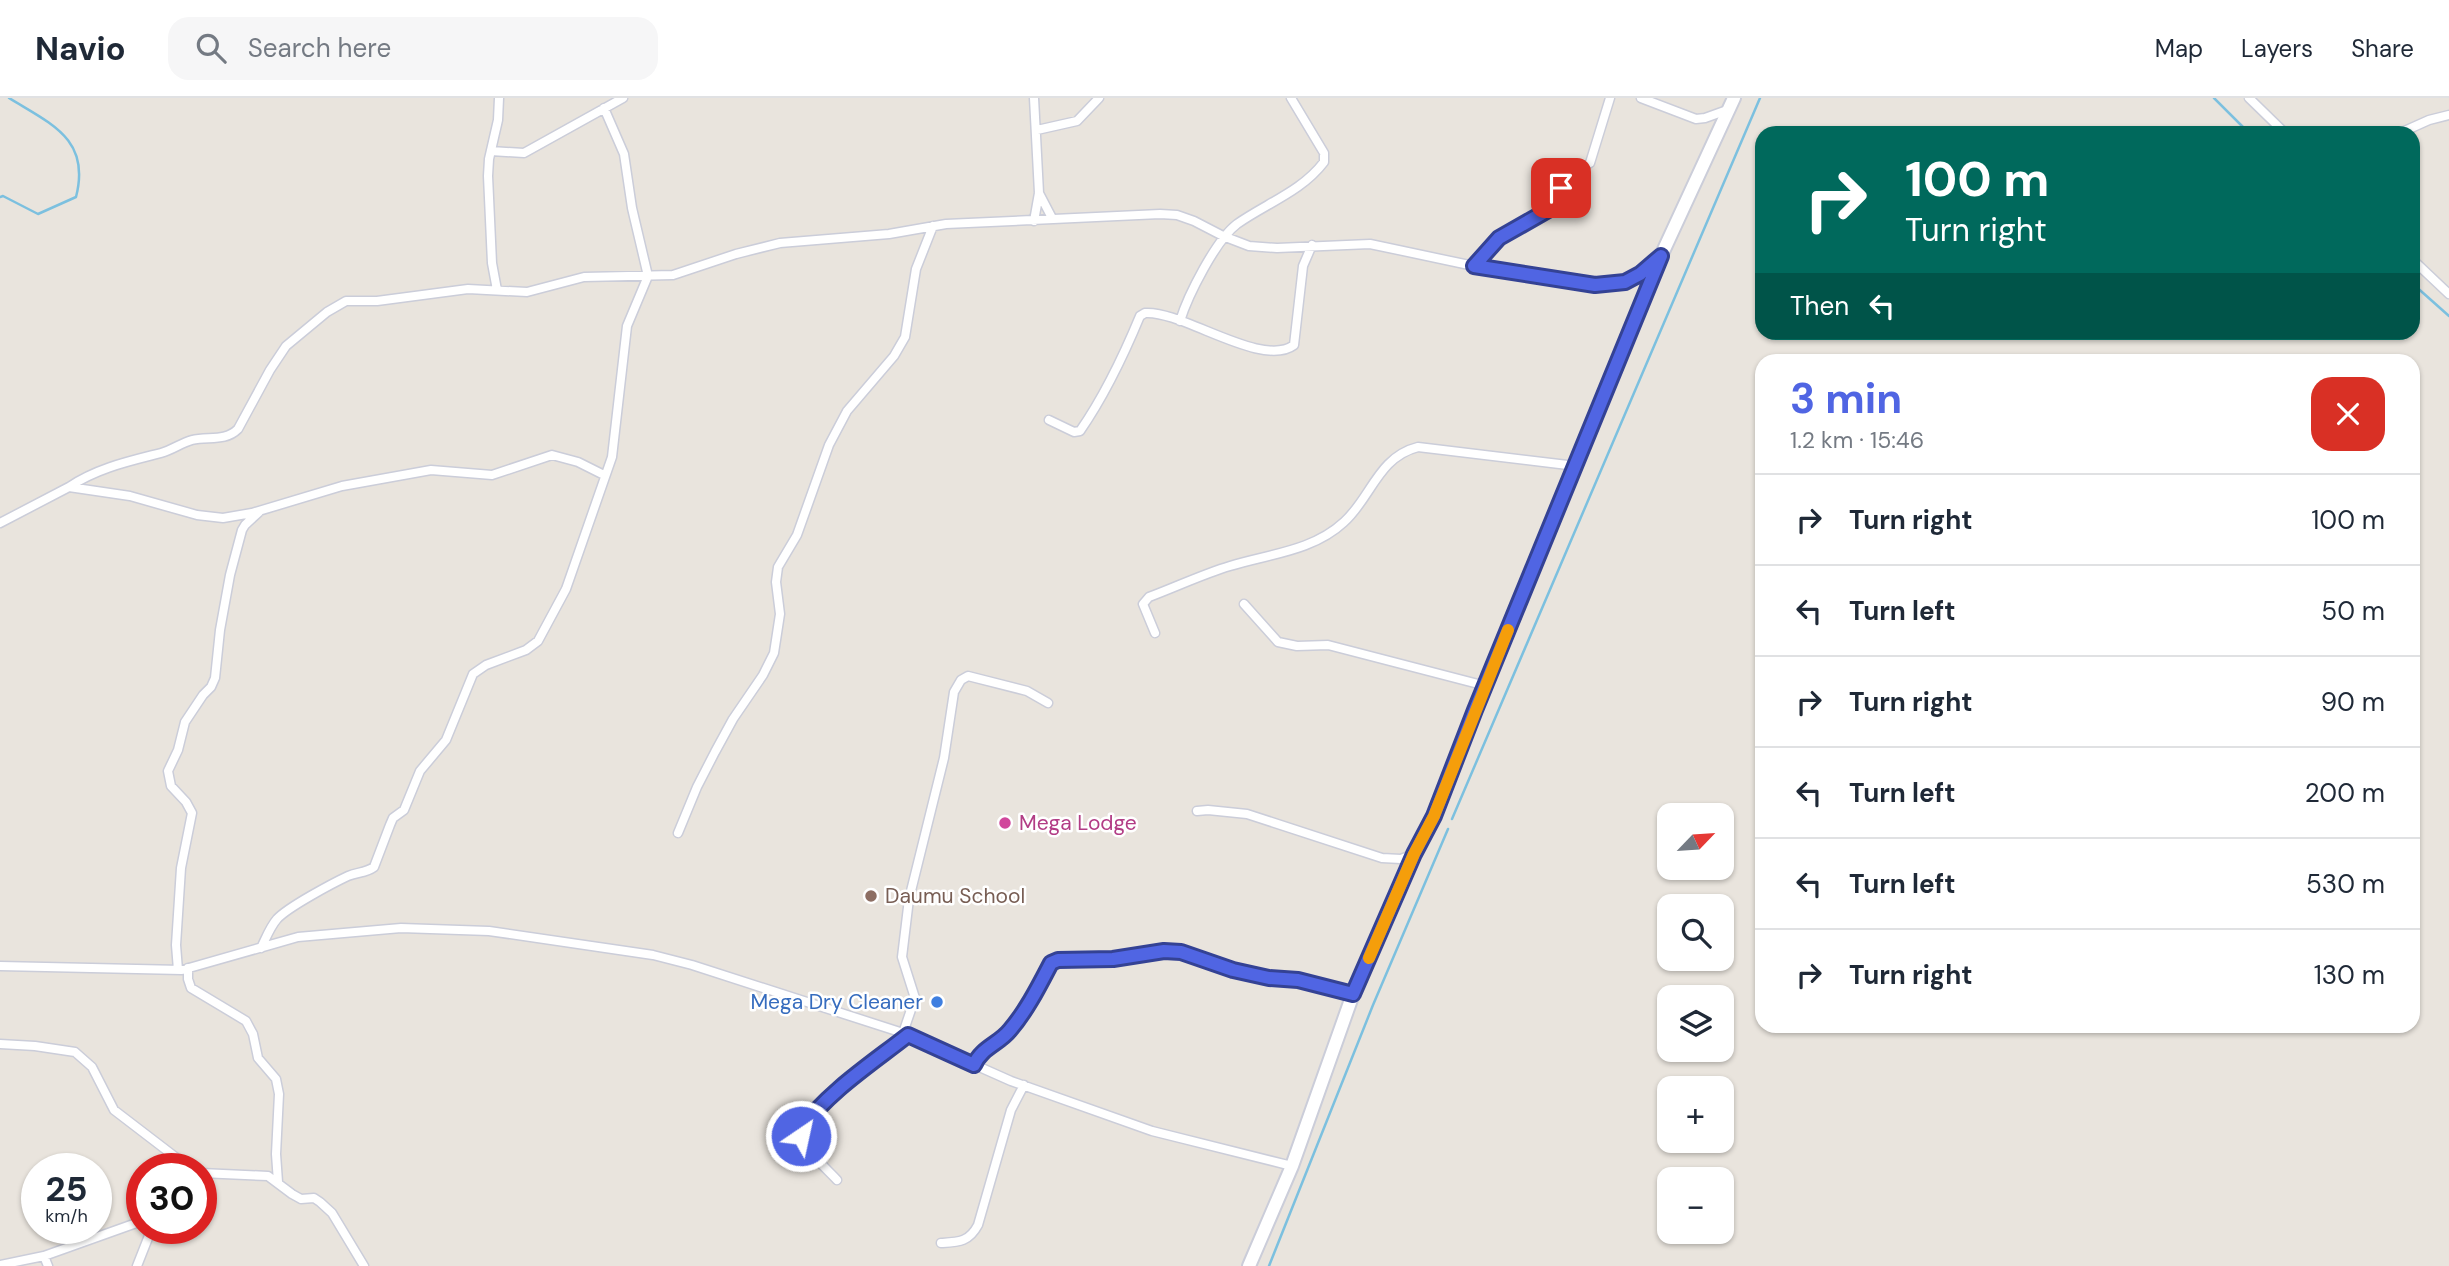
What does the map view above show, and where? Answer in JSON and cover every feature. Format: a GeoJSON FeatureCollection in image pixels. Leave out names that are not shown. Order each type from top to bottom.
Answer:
{"type":"FeatureCollection","features":[{"type":"Feature","properties":{"kind":"main road"},"geometry":{"type":"LineString","coordinates":[[1249,1266],[1292,1166],[1353,994],[1414,854],[1434,816],[1661,256],[1732,103]]}},
{"type":"Feature","properties":{"kind":"street"},"geometry":{"type":"LineString","coordinates":[[497,290],[492,263],[488,176],[496,136],[499,98]]}},
{"type":"Feature","properties":{"kind":"street"},"geometry":{"type":"LineString","coordinates":[[491,151],[523,153],[623,98]]}},
{"type":"Feature","properties":{"kind":"street"},"geometry":{"type":"LineString","coordinates":[[1034,98],[1039,193],[1034,221]]}},
{"type":"Feature","properties":{"kind":"street"},"geometry":{"type":"LineString","coordinates":[[1037,130],[1077,121],[1099,98]]}},
{"type":"Feature","properties":{"kind":"street"},"geometry":{"type":"LineString","coordinates":[[1180,321],[1223,236],[1237,224],[1303,184],[1324,162],[1324,153],[1291,98]]}},
{"type":"Feature","properties":{"kind":"street"},"geometry":{"type":"LineString","coordinates":[[1474,266],[1499,238],[1557,205],[1561,188],[1573,172],[1590,163],[1610,98]]}},
{"type":"Feature","properties":{"kind":"street"},"geometry":{"type":"LineString","coordinates":[[1641,98],[1696,119],[1705,118],[1732,103]]}},
{"type":"Feature","properties":{"kind":"street"},"geometry":{"type":"LineString","coordinates":[[2249,98],[2278,126]]}},
{"type":"Feature","properties":{"kind":"street"},"geometry":{"type":"LineString","coordinates":[[261,948],[271,928],[283,913],[338,881],[369,871],[373,867],[393,818],[404,810],[420,771],[446,740],[473,674],[486,665],[527,650],[538,641],[566,589],[615,442],[627,326],[648,276],[632,208],[624,154],[604,108]]}},
{"type":"Feature","properties":{"kind":"street"},"geometry":{"type":"LineString","coordinates":[[2416,126],[2449,115]]}},
{"type":"Feature","properties":{"kind":"street"},"geometry":{"type":"LineString","coordinates":[[1039,193],[1052,218]]}},
{"type":"Feature","properties":{"kind":"street"},"geometry":{"type":"LineString","coordinates":[[0,523],[92,473],[180,444],[204,438],[220,438],[234,433],[286,346],[335,306],[353,300],[377,301],[444,292],[527,292],[584,278],[673,275],[780,243],[889,234],[981,220],[1034,221],[1052,218],[1177,215],[1249,246],[1263,248],[1370,244],[1474,266],[1595,285],[1625,282],[1640,274],[1661,256]]}},
{"type":"Feature","properties":{"kind":"street"},"geometry":{"type":"LineString","coordinates":[[678,833],[709,764],[774,653],[780,614],[776,582],[778,567],[797,535],[829,445],[847,411],[894,356],[905,337],[916,269],[933,226]]}},
{"type":"Feature","properties":{"kind":"street"},"geometry":{"type":"LineString","coordinates":[[1049,420],[1073,432],[1080,431],[1122,359],[1140,316],[1145,313],[1180,321],[1260,349],[1289,349],[1294,345],[1303,266],[1312,245]]}},
{"type":"Feature","properties":{"kind":"street"},"geometry":{"type":"LineString","coordinates":[[2420,267],[2449,294]]}},
{"type":"Feature","properties":{"kind":"street"},"geometry":{"type":"LineString","coordinates":[[1155,633],[1143,604],[1150,597],[1230,566],[1283,554],[1332,532],[1347,520],[1376,477],[1410,449],[1418,447],[1576,466]]}},
{"type":"Feature","properties":{"kind":"street"},"geometry":{"type":"LineString","coordinates":[[69,487],[92,488],[197,515],[223,518],[261,511],[342,486],[431,470],[492,475],[552,455],[560,455],[604,475]]}},
{"type":"Feature","properties":{"kind":"street"},"geometry":{"type":"LineString","coordinates":[[178,970],[176,944],[181,868],[192,813],[186,802],[170,786],[167,771],[178,750],[185,722],[215,678],[230,575],[242,530],[250,519],[261,511]]}},
{"type":"Feature","properties":{"kind":"street"},"geometry":{"type":"LineString","coordinates":[[1244,604],[1278,642],[1297,646],[1328,645],[1486,686]]}},
{"type":"Feature","properties":{"kind":"street"},"geometry":{"type":"LineString","coordinates":[[837,1180],[808,1147],[800,1130],[844,1085],[906,1034],[915,998],[902,957],[909,899],[944,758],[954,692],[961,680],[968,676],[1027,691],[1048,703]]}},
{"type":"Feature","properties":{"kind":"street"},"geometry":{"type":"LineString","coordinates":[[1197,811],[1247,814],[1382,858],[1401,859],[1414,854]]}},
{"type":"Feature","properties":{"kind":"street"},"geometry":{"type":"LineString","coordinates":[[0,966],[178,970],[298,937],[401,929],[489,931],[672,960],[906,1034],[1011,1081],[1152,1131],[1292,1166]]}},
{"type":"Feature","properties":{"kind":"street"},"geometry":{"type":"LineString","coordinates":[[974,1065],[983,1050],[1008,1034],[1026,1010],[1051,963],[1058,960],[1113,959],[1164,951],[1181,952],[1233,970],[1269,978],[1298,980],[1353,994]]}},
{"type":"Feature","properties":{"kind":"street"},"geometry":{"type":"LineString","coordinates":[[188,968],[191,988],[246,1021],[253,1034],[258,1058],[276,1079],[279,1094],[276,1154],[278,1182]]}},
{"type":"Feature","properties":{"kind":"street"},"geometry":{"type":"LineString","coordinates":[[0,1044],[75,1052],[92,1067],[114,1110],[170,1153]]}},
{"type":"Feature","properties":{"kind":"street"},"geometry":{"type":"LineString","coordinates":[[941,1244],[963,1241],[973,1235],[1012,1110],[1024,1084]]}},
{"type":"Feature","properties":{"kind":"street"},"geometry":{"type":"LineString","coordinates":[[217,1175],[263,1175],[301,1199],[314,1198],[332,1213],[364,1266]]}},
{"type":"Feature","properties":{"kind":"street"},"geometry":{"type":"LineString","coordinates":[[0,1265],[44,1256],[126,1227]]}},
{"type":"Feature","properties":{"kind":"street"},"geometry":{"type":"LineString","coordinates":[[137,1266],[146,1244]]}},
{"type":"Feature","properties":{"kind":"street"},"geometry":{"type":"LineString","coordinates":[[44,1256],[48,1266]]}},
{"type":"Feature","properties":{"kind":"waterway"},"geometry":{"type":"LineString","coordinates":[[0,197],[3,196],[38,214],[76,197],[79,177],[78,161],[64,136],[53,125],[9,98]]}},
{"type":"Feature","properties":{"kind":"waterway"},"geometry":{"type":"LineString","coordinates":[[1452,819],[1760,98]]}},
{"type":"Feature","properties":{"kind":"waterway"},"geometry":{"type":"LineString","coordinates":[[2214,98],[2242,126]]}},
{"type":"Feature","properties":{"kind":"waterway"},"geometry":{"type":"LineString","coordinates":[[2420,290],[2449,316]]}},
{"type":"Feature","properties":{"kind":"waterway"},"geometry":{"type":"LineString","coordinates":[[1269,1266],[1373,1005],[1448,829]]}},
{"type":"Feature","properties":{"kind":"slow traffic"},"geometry":{"type":"LineString","coordinates":[[1369,958],[1414,854],[1434,816],[1508,630]]}},
{"type":"Feature","properties":{"kind":"place","name":"Mega Lodge"},"geometry":{"type":"Point","coordinates":[1005,823]}},
{"type":"Feature","properties":{"kind":"place","name":"Daumu School"},"geometry":{"type":"Point","coordinates":[871,896]}},
{"type":"Feature","properties":{"kind":"place","name":"Mega Dry Cleaner"},"geometry":{"type":"Point","coordinates":[937,1002]}},
{"type":"Feature","properties":{"kind":"route"},"geometry":{"type":"LineString","coordinates":[[801,1136],[800,1130],[807,1121],[844,1085],[908,1035],[974,1065],[983,1050],[1008,1034],[1026,1010],[1051,963],[1058,960],[1113,959],[1164,951],[1181,952],[1233,970],[1269,978],[1298,980],[1353,994],[1414,854],[1434,816],[1661,256],[1640,274],[1625,282],[1595,285],[1474,266],[1499,238],[1557,205],[1561,188]]}}]}
